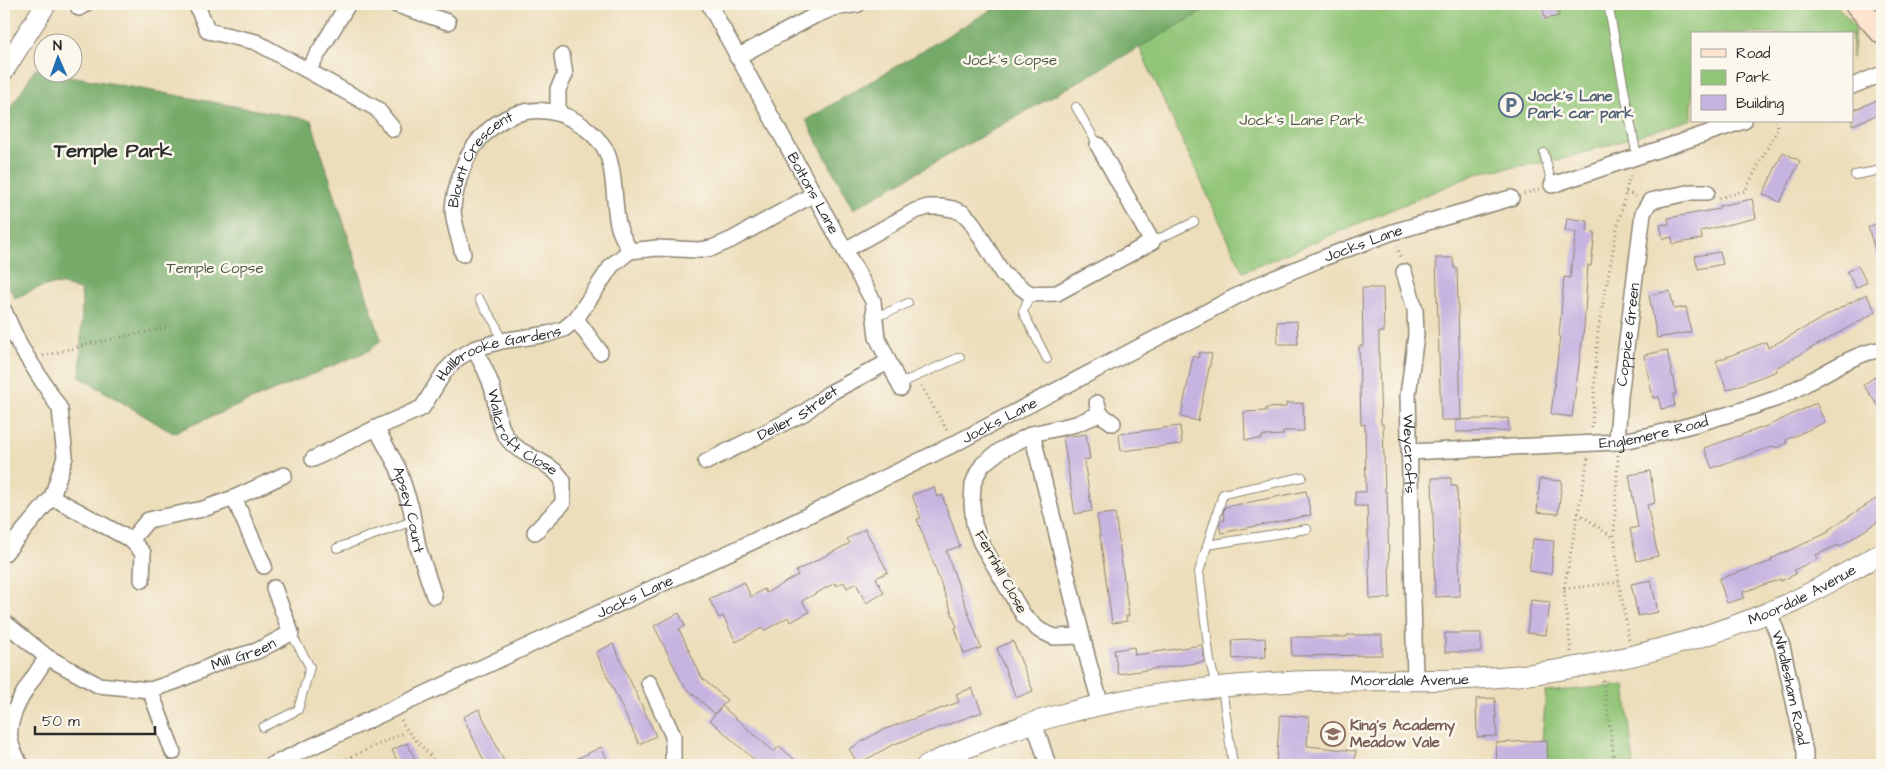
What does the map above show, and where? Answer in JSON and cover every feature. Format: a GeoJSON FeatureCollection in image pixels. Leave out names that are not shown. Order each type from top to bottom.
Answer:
{"type":"FeatureCollection","features":[{"type":"Feature","properties":{"kind":"main road"},"geometry":{"type":"LineString","coordinates":[[1863,6],[1882,33]]}},
{"type":"Feature","properties":{"kind":"street"},"geometry":{"type":"LineString","coordinates":[[4,70],[46,4]]}},
{"type":"Feature","properties":{"kind":"street"},"geometry":{"type":"LineString","coordinates":[[196,4],[208,31],[252,40],[378,109],[393,129]]}},
{"type":"Feature","properties":{"kind":"street"},"geometry":{"type":"LineString","coordinates":[[308,70],[348,4]]}},
{"type":"Feature","properties":{"kind":"street"},"geometry":{"type":"LineString","coordinates":[[394,4],[448,22]]}},
{"type":"Feature","properties":{"kind":"street","name":"Boltons Lane"},"geometry":{"type":"LineString","coordinates":[[709,4],[873,300],[878,336],[888,362],[903,384]]}},
{"type":"Feature","properties":{"kind":"street"},"geometry":{"type":"LineString","coordinates":[[737,57],[814,16],[833,8],[858,4]]}},
{"type":"Feature","properties":{"kind":"street"},"geometry":{"type":"LineString","coordinates":[[558,113],[558,89],[565,75],[562,56]]}},
{"type":"Feature","properties":{"kind":"street"},"geometry":{"type":"LineString","coordinates":[[1854,85],[1882,74]]}},
{"type":"Feature","properties":{"kind":"street","name":"Blount Crescent"},"geometry":{"type":"LineString","coordinates":[[463,254],[453,210],[463,167],[478,140],[506,118],[542,110],[558,113],[581,125],[604,147],[614,184],[618,223],[630,252]]}},
{"type":"Feature","properties":{"kind":"street"},"geometry":{"type":"LineString","coordinates":[[1552,185],[1741,122]]}},
{"type":"Feature","properties":{"kind":"street"},"geometry":{"type":"LineString","coordinates":[[846,250],[915,211],[928,207],[942,206],[953,208],[971,222],[1003,274],[1030,294],[1057,293],[1152,242],[1098,145]]}},
{"type":"Feature","properties":{"kind":"street","name":"Coppice Green"},"geometry":{"type":"LineString","coordinates":[[1617,442],[1620,397],[1643,214],[1650,201],[1692,192],[1708,192]]}},
{"type":"Feature","properties":{"kind":"street","name":"Hallbrooke Gardens"},"geometry":{"type":"LineString","coordinates":[[314,459],[376,428],[422,408],[445,371],[458,358],[474,349],[501,341],[548,334],[564,329],[576,319],[612,265],[630,252],[658,248],[699,250],[712,248],[731,240],[814,194]]}},
{"type":"Feature","properties":{"kind":"street","name":"Jocks Lane"},"geometry":{"type":"LineString","coordinates":[[272,765],[790,524],[954,444],[1258,285],[1323,258],[1394,232],[1511,198]]}},
{"type":"Feature","properties":{"kind":"street","name":"Weycrofts"},"geometry":{"type":"LineString","coordinates":[[1404,272],[1415,309],[1416,334],[1408,395],[1415,679]]}},
{"type":"Feature","properties":{"kind":"street"},"geometry":{"type":"LineString","coordinates":[[4,310],[20,346],[60,408],[65,457],[52,497],[4,554]]}},
{"type":"Feature","properties":{"kind":"street"},"geometry":{"type":"LineString","coordinates":[[576,319],[600,352]]}},
{"type":"Feature","properties":{"kind":"street","name":"Wallcroft Close"},"geometry":{"type":"LineString","coordinates":[[474,349],[492,386],[501,427],[508,440],[526,454],[551,468],[563,481],[563,503],[535,532]]}},
{"type":"Feature","properties":{"kind":"street","name":"Englemere Road"},"geometry":{"type":"LineString","coordinates":[[1410,452],[1617,442],[1680,429],[1778,398],[1862,354],[1882,350]]}},
{"type":"Feature","properties":{"kind":"street","name":"Deller Street"},"geometry":{"type":"LineString","coordinates":[[706,462],[804,413],[828,394],[888,362]]}},
{"type":"Feature","properties":{"kind":"street","name":"Fernhill Close"},"geometry":{"type":"LineString","coordinates":[[1082,636],[1054,637],[1040,630],[1024,616],[980,543],[974,524],[973,484],[983,464],[1007,447],[1032,434],[1076,424],[1099,409],[1113,423]]}},
{"type":"Feature","properties":{"kind":"street","name":"Apsey Court"},"geometry":{"type":"LineString","coordinates":[[376,428],[398,468],[413,521],[418,548],[434,596]]}},
{"type":"Feature","properties":{"kind":"street"},"geometry":{"type":"LineString","coordinates":[[1032,434],[1101,705]]}},
{"type":"Feature","properties":{"kind":"street"},"geometry":{"type":"LineString","coordinates":[[131,540],[148,520],[203,510],[284,475]]}},
{"type":"Feature","properties":{"kind":"street"},"geometry":{"type":"LineString","coordinates":[[52,497],[131,540],[143,553],[142,580]]}},
{"type":"Feature","properties":{"kind":"street"},"geometry":{"type":"LineString","coordinates":[[234,498],[264,566]]}},
{"type":"Feature","properties":{"kind":"street","name":"Moordale Avenue"},"geometry":{"type":"LineString","coordinates":[[927,765],[984,739],[1052,716],[1154,694],[1219,686],[1290,682],[1439,680],[1529,674],[1584,666],[1699,638],[1769,612],[1792,602],[1882,553]]}},
{"type":"Feature","properties":{"kind":"street","name":"Mill Green"},"geometry":{"type":"LineString","coordinates":[[4,622],[47,657],[98,685],[150,690],[177,681],[222,661],[257,651],[291,633],[274,588]]}},
{"type":"Feature","properties":{"kind":"street","name":"Windlesham Road"},"geometry":{"type":"LineString","coordinates":[[1769,612],[1782,646],[1805,752],[1806,765]]}},
{"type":"Feature","properties":{"kind":"street"},"geometry":{"type":"LineString","coordinates":[[20,765],[10,740],[10,722],[23,695],[47,657]]}},
{"type":"Feature","properties":{"kind":"street"},"geometry":{"type":"LineString","coordinates":[[649,684],[674,736],[672,765]]}},
{"type":"Feature","properties":{"kind":"street"},"geometry":{"type":"LineString","coordinates":[[150,690],[173,752]]}},
{"type":"Feature","properties":{"kind":"street"},"geometry":{"type":"LineString","coordinates":[[1034,722],[1048,765]]}},
{"type":"Feature","properties":{"kind":"lane"},"geometry":{"type":"LineString","coordinates":[[1608,4],[1634,158]]}},
{"type":"Feature","properties":{"kind":"lane"},"geometry":{"type":"LineString","coordinates":[[1076,107],[1098,145]]}},
{"type":"Feature","properties":{"kind":"lane"},"geometry":{"type":"LineString","coordinates":[[1544,153],[1552,185]]}},
{"type":"Feature","properties":{"kind":"lane"},"geometry":{"type":"LineString","coordinates":[[1854,176],[1882,170]]}},
{"type":"Feature","properties":{"kind":"lane"},"geometry":{"type":"LineString","coordinates":[[1152,242],[1194,222]]}},
{"type":"Feature","properties":{"kind":"lane"},"geometry":{"type":"LineString","coordinates":[[1030,294],[1023,312],[1047,359]]}},
{"type":"Feature","properties":{"kind":"lane"},"geometry":{"type":"LineString","coordinates":[[479,298],[496,325],[501,341]]}},
{"type":"Feature","properties":{"kind":"lane"},"geometry":{"type":"LineString","coordinates":[[874,316],[908,303]]}},
{"type":"Feature","properties":{"kind":"lane"},"geometry":{"type":"LineString","coordinates":[[903,384],[960,357]]}},
{"type":"Feature","properties":{"kind":"lane"},"geometry":{"type":"LineString","coordinates":[[1233,765],[1219,686],[1209,653],[1199,572],[1223,494],[1302,478]]}},
{"type":"Feature","properties":{"kind":"lane"},"geometry":{"type":"LineString","coordinates":[[337,548],[413,521]]}},
{"type":"Feature","properties":{"kind":"lane"},"geometry":{"type":"LineString","coordinates":[[1207,546],[1307,529]]}},
{"type":"Feature","properties":{"kind":"lane"},"geometry":{"type":"LineString","coordinates":[[263,727],[298,710],[310,667],[291,633]]}},
{"type":"Feature","properties":{"kind":"path"},"geometry":{"type":"LineString","coordinates":[[1708,192],[1718,198],[1745,191],[1778,128],[1776,122]]}},
{"type":"Feature","properties":{"kind":"path","name":"Coppice Green"},"geometry":{"type":"LineString","coordinates":[[1592,428],[1598,330],[1617,228],[1634,158]]}},
{"type":"Feature","properties":{"kind":"path"},"geometry":{"type":"LineString","coordinates":[[1511,198],[1552,185]]}},
{"type":"Feature","properties":{"kind":"path"},"geometry":{"type":"LineString","coordinates":[[1394,232],[1404,272]]}},
{"type":"Feature","properties":{"kind":"path"},"geometry":{"type":"LineString","coordinates":[[28,360],[97,342],[170,327]]}},
{"type":"Feature","properties":{"kind":"path"},"geometry":{"type":"LineString","coordinates":[[903,384],[920,384],[950,435]]}},
{"type":"Feature","properties":{"kind":"path"},"geometry":{"type":"LineString","coordinates":[[1617,442],[1614,538],[1619,582],[1630,646]]}},
{"type":"Feature","properties":{"kind":"path"},"geometry":{"type":"LineString","coordinates":[[1571,658],[1570,632],[1564,589],[1588,458]]}},
{"type":"Feature","properties":{"kind":"path"},"geometry":{"type":"LineString","coordinates":[[1578,513],[1614,538]]}},
{"type":"Feature","properties":{"kind":"path"},"geometry":{"type":"LineString","coordinates":[[1564,589],[1619,582]]}},
{"type":"Feature","properties":{"kind":"path"},"geometry":{"type":"LineString","coordinates":[[1602,674],[1615,765]]}},
{"type":"Feature","properties":{"kind":"path"},"geometry":{"type":"LineString","coordinates":[[333,765],[406,732],[429,752],[436,765]]}},
{"type":"Feature","properties":{"kind":"green space","name":"Jock's Copse"},"geometry":{"type":"Polygon","coordinates":[[[1001,4],[1216,4],[853,209],[806,120],[1001,4]]]}},
{"type":"Feature","properties":{"kind":"green space","name":"Jock's Lane Park"},"geometry":{"type":"Polygon","coordinates":[[[1216,4],[1835,4],[1855,26],[1854,37],[1854,32],[1691,32],[1691,119],[1560,160],[1481,172],[1243,272],[1139,47],[1216,4]]]}},
{"type":"Feature","properties":{"kind":"green space","name":"Temple Copse"},"geometry":{"type":"Polygon","coordinates":[[[32,74],[32,82],[82,82],[82,78],[311,120],[381,340],[370,350],[173,433],[80,377],[81,291],[63,285],[55,285],[40,288],[15,298],[4,277],[4,119],[32,74]]]}},
{"type":"Feature","properties":{"kind":"green space"},"geometry":{"type":"Polygon","coordinates":[[[1625,685],[1634,765],[1540,765],[1546,692],[1625,685]]]}},
{"type":"Feature","properties":{"kind":"building"},"geometry":{"type":"Polygon","coordinates":[[[1542,4],[1557,4],[1559,16],[1545,19],[1542,4]]]}},
{"type":"Feature","properties":{"kind":"building"},"geometry":{"type":"Polygon","coordinates":[[[1882,98],[1882,113],[1852,125],[1852,122],[1854,122],[1854,110],[1882,98]]]}},
{"type":"Feature","properties":{"kind":"building"},"geometry":{"type":"Polygon","coordinates":[[[1783,152],[1800,161],[1780,202],[1763,194],[1783,152]]]}},
{"type":"Feature","properties":{"kind":"building"},"geometry":{"type":"Polygon","coordinates":[[[1752,199],[1756,218],[1701,231],[1702,239],[1673,244],[1672,237],[1663,239],[1660,225],[1669,224],[1668,218],[1719,209],[1719,206],[1752,199]]]}},
{"type":"Feature","properties":{"kind":"building"},"geometry":{"type":"Polygon","coordinates":[[[1567,218],[1588,221],[1587,231],[1595,232],[1591,266],[1588,265],[1584,327],[1572,417],[1551,414],[1560,336],[1564,277],[1570,278],[1576,232],[1565,231],[1567,218]]]}},
{"type":"Feature","properties":{"kind":"building"},"geometry":{"type":"Polygon","coordinates":[[[1882,222],[1882,263],[1879,263],[1868,227],[1882,222]]]}},
{"type":"Feature","properties":{"kind":"building"},"geometry":{"type":"Polygon","coordinates":[[[1720,252],[1723,264],[1698,269],[1695,256],[1720,252]]]}},
{"type":"Feature","properties":{"kind":"building"},"geometry":{"type":"Polygon","coordinates":[[[1436,258],[1453,258],[1454,268],[1457,268],[1461,420],[1441,420],[1436,258]]]}},
{"type":"Feature","properties":{"kind":"building"},"geometry":{"type":"Polygon","coordinates":[[[1858,266],[1867,282],[1856,288],[1847,272],[1858,266]]]}},
{"type":"Feature","properties":{"kind":"building"},"geometry":{"type":"Polygon","coordinates":[[[1362,288],[1383,288],[1384,332],[1379,332],[1379,363],[1385,492],[1387,492],[1390,598],[1370,599],[1367,506],[1355,506],[1355,492],[1366,492],[1365,424],[1361,425],[1359,346],[1363,346],[1362,288]]]}},
{"type":"Feature","properties":{"kind":"building"},"geometry":{"type":"Polygon","coordinates":[[[1670,291],[1674,309],[1686,307],[1691,332],[1657,338],[1649,295],[1670,291]]]}},
{"type":"Feature","properties":{"kind":"building"},"geometry":{"type":"Polygon","coordinates":[[[1866,294],[1876,312],[1776,368],[1777,371],[1727,390],[1716,361],[1766,342],[1768,348],[1866,294]]]}},
{"type":"Feature","properties":{"kind":"building"},"geometry":{"type":"Polygon","coordinates":[[[1297,321],[1298,344],[1278,344],[1277,322],[1297,321]]]}},
{"type":"Feature","properties":{"kind":"building"},"geometry":{"type":"Polygon","coordinates":[[[1667,350],[1676,394],[1673,394],[1675,406],[1661,409],[1659,397],[1653,398],[1644,355],[1667,350]]]}},
{"type":"Feature","properties":{"kind":"building"},"geometry":{"type":"Polygon","coordinates":[[[1200,352],[1212,354],[1198,421],[1181,417],[1193,356],[1198,358],[1200,352]]]}},
{"type":"Feature","properties":{"kind":"building"},"geometry":{"type":"Polygon","coordinates":[[[1882,372],[1882,411],[1863,385],[1882,372]]]}},
{"type":"Feature","properties":{"kind":"building"},"geometry":{"type":"Polygon","coordinates":[[[1286,403],[1303,403],[1304,431],[1283,431],[1283,435],[1262,436],[1262,439],[1245,440],[1244,412],[1266,411],[1266,408],[1286,407],[1286,403]]]}},
{"type":"Feature","properties":{"kind":"building"},"geometry":{"type":"Polygon","coordinates":[[[1816,403],[1825,422],[1786,440],[1787,443],[1776,448],[1774,446],[1712,468],[1704,448],[1770,425],[1816,403]]]}},
{"type":"Feature","properties":{"kind":"building"},"geometry":{"type":"Polygon","coordinates":[[[1508,418],[1509,431],[1456,432],[1456,420],[1508,418]]]}},
{"type":"Feature","properties":{"kind":"building"},"geometry":{"type":"Polygon","coordinates":[[[1180,426],[1182,444],[1121,451],[1119,434],[1180,426]]]}},
{"type":"Feature","properties":{"kind":"building"},"geometry":{"type":"Polygon","coordinates":[[[1086,434],[1090,459],[1084,460],[1092,511],[1075,514],[1063,437],[1086,434]]]}},
{"type":"Feature","properties":{"kind":"building"},"geometry":{"type":"Polygon","coordinates":[[[1650,471],[1655,503],[1647,505],[1658,556],[1637,561],[1630,529],[1638,527],[1629,475],[1650,471]]]}},
{"type":"Feature","properties":{"kind":"building"},"geometry":{"type":"Polygon","coordinates":[[[1432,478],[1451,478],[1451,486],[1457,486],[1460,596],[1435,597],[1432,478]]]}},
{"type":"Feature","properties":{"kind":"building"},"geometry":{"type":"Polygon","coordinates":[[[1540,479],[1562,481],[1558,514],[1537,512],[1540,479]]]}},
{"type":"Feature","properties":{"kind":"building"},"geometry":{"type":"Polygon","coordinates":[[[934,487],[937,497],[942,495],[960,546],[946,551],[981,648],[964,654],[955,628],[957,627],[917,519],[921,518],[912,495],[934,487]]]}},
{"type":"Feature","properties":{"kind":"building"},"geometry":{"type":"Polygon","coordinates":[[[1306,491],[1311,515],[1221,533],[1219,525],[1221,521],[1225,520],[1223,513],[1225,507],[1306,491]]]}},
{"type":"Feature","properties":{"kind":"building"},"geometry":{"type":"Polygon","coordinates":[[[1882,495],[1882,519],[1839,547],[1838,545],[1816,555],[1818,559],[1794,570],[1796,574],[1781,581],[1781,579],[1743,592],[1744,598],[1727,603],[1719,579],[1772,561],[1771,559],[1829,532],[1828,530],[1882,495]]]}},
{"type":"Feature","properties":{"kind":"building"},"geometry":{"type":"Polygon","coordinates":[[[1115,513],[1129,616],[1126,616],[1127,621],[1112,623],[1097,515],[1115,513]]]}},
{"type":"Feature","properties":{"kind":"building"},"geometry":{"type":"Polygon","coordinates":[[[865,529],[888,572],[876,578],[884,593],[866,603],[856,583],[847,588],[844,582],[836,586],[835,583],[802,601],[809,612],[791,622],[788,617],[764,631],[762,628],[736,642],[723,616],[719,618],[709,599],[744,582],[751,597],[764,589],[766,593],[798,575],[796,571],[850,543],[847,539],[865,529]]]}},
{"type":"Feature","properties":{"kind":"building"},"geometry":{"type":"Polygon","coordinates":[[[1533,539],[1554,541],[1551,574],[1529,571],[1533,539]]]}},
{"type":"Feature","properties":{"kind":"building"},"geometry":{"type":"Polygon","coordinates":[[[1651,580],[1658,612],[1638,616],[1631,584],[1651,580]]]}},
{"type":"Feature","properties":{"kind":"building"},"geometry":{"type":"Polygon","coordinates":[[[1531,600],[1550,602],[1546,635],[1527,633],[1531,600]]]}},
{"type":"Feature","properties":{"kind":"building"},"geometry":{"type":"Polygon","coordinates":[[[679,613],[685,626],[679,629],[702,678],[727,700],[715,714],[684,686],[654,626],[679,613]]]}},
{"type":"Feature","properties":{"kind":"building"},"geometry":{"type":"Polygon","coordinates":[[[1445,633],[1481,633],[1481,652],[1445,652],[1445,633]]]}},
{"type":"Feature","properties":{"kind":"building"},"geometry":{"type":"Polygon","coordinates":[[[1347,635],[1382,635],[1382,655],[1292,656],[1291,637],[1347,637],[1347,635]]]}},
{"type":"Feature","properties":{"kind":"building"},"geometry":{"type":"Polygon","coordinates":[[[1265,638],[1266,657],[1233,659],[1232,640],[1265,638]]]}},
{"type":"Feature","properties":{"kind":"building"},"geometry":{"type":"Polygon","coordinates":[[[1013,641],[1033,691],[1016,698],[997,648],[1013,641]]]}},
{"type":"Feature","properties":{"kind":"building"},"geometry":{"type":"Polygon","coordinates":[[[613,644],[656,736],[639,744],[596,652],[613,644]]]}},
{"type":"Feature","properties":{"kind":"building"},"geometry":{"type":"Polygon","coordinates":[[[1202,645],[1204,662],[1118,674],[1114,650],[1134,647],[1135,655],[1202,645]]]}},
{"type":"Feature","properties":{"kind":"building"},"geometry":{"type":"Polygon","coordinates":[[[972,688],[982,712],[892,745],[858,764],[849,749],[880,731],[959,702],[956,694],[972,688]]]}},
{"type":"Feature","properties":{"kind":"building"},"geometry":{"type":"Polygon","coordinates":[[[1495,698],[1497,736],[1477,737],[1476,699],[1495,698]]]}},
{"type":"Feature","properties":{"kind":"building"},"geometry":{"type":"Polygon","coordinates":[[[722,706],[774,752],[779,746],[801,765],[760,765],[710,720],[722,706]]]}},
{"type":"Feature","properties":{"kind":"building"},"geometry":{"type":"Polygon","coordinates":[[[479,709],[506,765],[486,765],[463,717],[479,709]]]}},
{"type":"Feature","properties":{"kind":"building"},"geometry":{"type":"Polygon","coordinates":[[[1280,715],[1309,717],[1307,746],[1356,751],[1354,765],[1276,765],[1280,715]]]}},
{"type":"Feature","properties":{"kind":"building"},"geometry":{"type":"Polygon","coordinates":[[[1547,740],[1548,761],[1497,763],[1496,743],[1547,740]]]}},
{"type":"Feature","properties":{"kind":"building"},"geometry":{"type":"Polygon","coordinates":[[[407,743],[417,765],[399,765],[392,750],[407,743]]]}},
{"type":"Feature","properties":{"kind":"building"},"geometry":{"type":"Polygon","coordinates":[[[601,747],[610,765],[563,765],[587,754],[601,747]]]}},
{"type":"Feature","properties":{"kind":"place","name":"Jock's Lane Park car park"},"geometry":{"type":"Point","coordinates":[1511,105]}},
{"type":"Feature","properties":{"kind":"place","name":"King's Academy Meadow Vale"},"geometry":{"type":"Point","coordinates":[1333,734]}},
{"type":"Feature","properties":{"kind":"district","name":"Temple Park"},"geometry":{"type":"Point","coordinates":[113,151]}}]}
